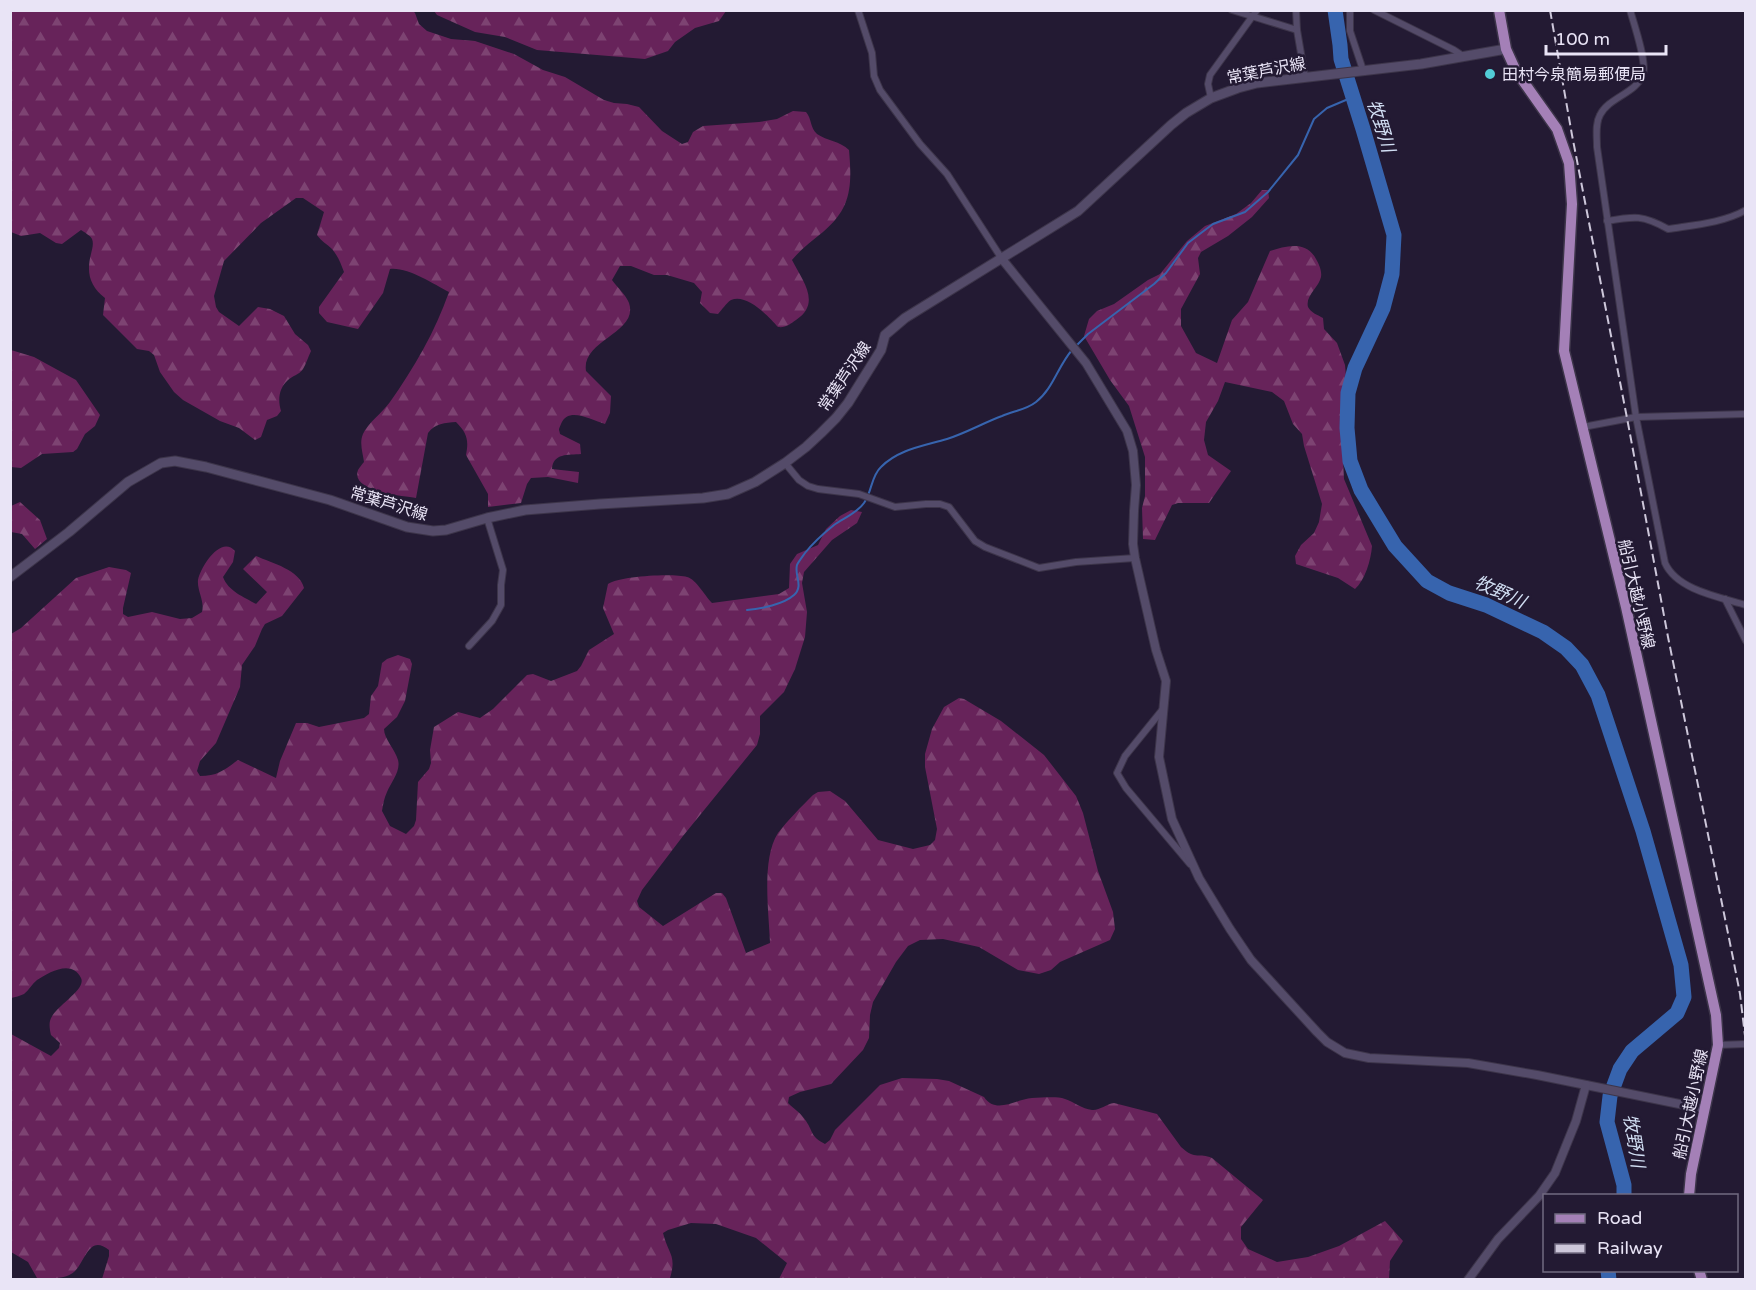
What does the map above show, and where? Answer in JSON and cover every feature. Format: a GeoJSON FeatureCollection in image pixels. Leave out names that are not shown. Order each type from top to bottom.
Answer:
{"type":"FeatureCollection","features":[{"type":"Feature","properties":{"kind":"main road","name":"船引大越小野線"},"geometry":{"type":"LineString","coordinates":[[1499,10],[1506,49],[1516,71],[1557,129],[1569,163],[1572,204],[1564,351],[1681,852],[1716,1015],[1718,1045],[1691,1174],[1689,1194]]}},
{"type":"Feature","properties":{"kind":"main road","name":"常葉芦沢線"},"geometry":{"type":"LineString","coordinates":[[10,577],[69,532],[128,482],[161,463],[175,461],[216,469],[330,500],[419,530],[446,530],[525,510],[716,497],[729,494],[785,464],[836,418],[881,350],[885,336],[894,327],[935,299],[1078,212],[1186,113],[1211,98],[1257,83],[1421,64],[1506,49]]}},
{"type":"Feature","properties":{"kind":"street"},"geometry":{"type":"LineString","coordinates":[[858,10],[872,53],[874,76],[880,90],[920,144],[947,174],[1002,259],[1086,363],[1127,431],[1133,451],[1136,485],[1133,544],[1135,558],[1156,650],[1166,681],[1159,757],[1172,819],[1196,872],[1251,960],[1327,1042],[1345,1053],[1369,1058],[1468,1063],[1704,1109]]}},
{"type":"Feature","properties":{"kind":"street"},"geometry":{"type":"LineString","coordinates":[[1232,10],[1255,14],[1297,30]]}},
{"type":"Feature","properties":{"kind":"street"},"geometry":{"type":"LineString","coordinates":[[1296,10],[1305,77]]}},
{"type":"Feature","properties":{"kind":"street"},"geometry":{"type":"LineString","coordinates":[[1350,10],[1350,31],[1363,70]]}},
{"type":"Feature","properties":{"kind":"street"},"geometry":{"type":"LineString","coordinates":[[1374,10],[1464,56]]}},
{"type":"Feature","properties":{"kind":"street"},"geometry":{"type":"LineString","coordinates":[[1630,10],[1644,64],[1643,74],[1637,83],[1611,102],[1600,114],[1597,126],[1597,147],[1636,417],[1665,562],[1669,572],[1679,581],[1703,592],[1746,605]]}},
{"type":"Feature","properties":{"kind":"street"},"geometry":{"type":"LineString","coordinates":[[1211,98],[1208,84],[1210,75],[1255,14]]}},
{"type":"Feature","properties":{"kind":"street"},"geometry":{"type":"LineString","coordinates":[[1607,221],[1633,216],[1653,221],[1668,229],[1714,221],[1746,210]]}},
{"type":"Feature","properties":{"kind":"street"},"geometry":{"type":"LineString","coordinates":[[1583,427],[1636,417],[1746,414]]}},
{"type":"Feature","properties":{"kind":"street"},"geometry":{"type":"LineString","coordinates":[[785,464],[799,480],[818,489],[859,494],[895,507],[940,504],[949,507],[975,541],[985,548],[1039,568],[1077,562],[1135,558]]}},
{"type":"Feature","properties":{"kind":"street"},"geometry":{"type":"LineString","coordinates":[[469,646],[492,621],[501,605],[503,570],[488,518]]}},
{"type":"Feature","properties":{"kind":"street"},"geometry":{"type":"LineString","coordinates":[[1725,599],[1746,641]]}},
{"type":"Feature","properties":{"kind":"street"},"geometry":{"type":"LineString","coordinates":[[1163,709],[1125,756],[1118,773],[1126,788],[1196,872]]}},
{"type":"Feature","properties":{"kind":"street"},"geometry":{"type":"LineString","coordinates":[[1718,1045],[1746,1044]]}},
{"type":"Feature","properties":{"kind":"street"},"geometry":{"type":"LineString","coordinates":[[1468,1280],[1498,1239],[1539,1196],[1555,1173],[1576,1121],[1586,1085]]}},
{"type":"Feature","properties":{"kind":"green space"},"geometry":{"type":"Polygon","coordinates":[[[10,11],[413,11],[419,24],[427,31],[451,39],[475,41],[514,54],[543,70],[565,77],[604,100],[639,107],[662,131],[682,144],[688,142],[693,132],[703,126],[759,122],[777,119],[793,111],[806,112],[817,134],[849,150],[848,195],[845,205],[833,223],[792,260],[805,283],[809,299],[804,313],[786,326],[778,327],[757,307],[744,300],[731,300],[718,314],[710,313],[700,303],[702,292],[694,283],[667,275],[654,275],[631,266],[620,266],[612,280],[628,300],[630,313],[626,322],[592,352],[587,360],[586,371],[611,396],[610,413],[605,424],[580,416],[569,416],[564,419],[559,429],[560,434],[580,444],[581,454],[558,457],[552,469],[579,472],[578,483],[548,477],[531,478],[521,503],[488,507],[488,494],[466,455],[466,437],[456,422],[437,425],[428,433],[416,498],[379,492],[362,483],[358,477],[358,470],[364,462],[362,437],[368,426],[390,402],[416,363],[431,335],[449,292],[412,273],[390,269],[383,293],[358,329],[327,322],[319,313],[319,307],[344,272],[334,252],[317,235],[324,212],[303,198],[296,198],[261,223],[224,261],[214,296],[219,312],[239,326],[258,307],[270,309],[284,316],[295,334],[308,345],[311,351],[303,369],[288,380],[281,391],[279,399],[281,411],[277,416],[267,420],[261,437],[255,440],[239,428],[220,421],[183,400],[174,392],[160,372],[154,355],[149,351],[137,349],[103,315],[105,298],[96,289],[89,273],[93,245],[90,236],[81,230],[62,244],[40,233],[21,236],[11,232],[10,11]]]}},
{"type":"Feature","properties":{"kind":"green space"},"geometry":{"type":"Polygon","coordinates":[[[434,11],[726,11],[719,21],[695,28],[675,42],[668,51],[645,59],[537,50],[505,37],[475,32],[437,15],[434,11]]]}},
{"type":"Feature","properties":{"kind":"green space"},"geometry":{"type":"Polygon","coordinates":[[[1262,190],[1268,190],[1269,198],[1252,217],[1228,236],[1201,252],[1198,258],[1200,274],[1181,309],[1181,326],[1196,353],[1217,363],[1232,320],[1248,302],[1270,251],[1289,246],[1301,247],[1312,253],[1316,259],[1321,277],[1308,299],[1308,307],[1323,318],[1324,329],[1337,343],[1345,365],[1347,388],[1341,422],[1344,479],[1372,546],[1367,569],[1355,589],[1338,578],[1296,564],[1295,556],[1301,545],[1314,533],[1319,522],[1322,504],[1302,434],[1293,424],[1284,401],[1272,392],[1225,382],[1218,401],[1206,422],[1204,440],[1208,455],[1231,471],[1209,503],[1172,505],[1155,540],[1143,539],[1145,457],[1129,406],[1110,380],[1084,336],[1089,319],[1097,311],[1114,304],[1160,274],[1187,241],[1205,226],[1236,214],[1251,203],[1262,190]]]}},
{"type":"Feature","properties":{"kind":"green space"},"geometry":{"type":"Polygon","coordinates":[[[11,350],[34,357],[76,380],[100,415],[95,426],[85,434],[73,452],[42,454],[21,468],[11,467],[11,350]]]}},
{"type":"Feature","properties":{"kind":"green space"},"geometry":{"type":"Polygon","coordinates":[[[20,502],[40,520],[47,539],[35,549],[22,534],[11,532],[11,506],[20,502]]]}},
{"type":"Feature","properties":{"kind":"green space"},"geometry":{"type":"Polygon","coordinates":[[[851,510],[862,512],[857,523],[832,540],[804,572],[802,583],[807,612],[805,637],[795,669],[784,692],[760,716],[760,734],[757,745],[642,890],[637,901],[639,907],[663,926],[716,893],[722,893],[726,898],[746,953],[770,943],[767,886],[769,857],[773,844],[786,823],[818,792],[830,791],[845,801],[878,840],[913,849],[930,845],[935,840],[937,829],[925,767],[925,754],[932,729],[944,707],[959,698],[964,699],[1001,721],[1044,755],[1076,796],[1083,813],[1098,871],[1113,912],[1115,929],[1110,940],[1039,974],[1018,970],[979,947],[943,939],[920,940],[908,946],[873,1002],[869,1038],[863,1050],[831,1084],[800,1092],[789,1097],[788,1103],[800,1113],[815,1136],[825,1144],[835,1130],[880,1085],[902,1078],[949,1081],[984,1097],[994,1105],[1006,1105],[1032,1098],[1057,1098],[1092,1110],[1114,1103],[1157,1114],[1181,1147],[1194,1155],[1212,1158],[1263,1200],[1241,1227],[1241,1239],[1248,1249],[1277,1262],[1308,1257],[1339,1246],[1385,1221],[1403,1241],[1390,1261],[1389,1279],[779,1279],[787,1263],[756,1238],[716,1224],[691,1223],[663,1233],[672,1259],[670,1278],[673,1280],[102,1279],[109,1250],[96,1245],[87,1253],[76,1270],[68,1276],[37,1278],[28,1262],[11,1252],[11,1034],[51,1056],[59,1048],[60,1043],[51,1035],[52,1016],[82,983],[77,972],[72,969],[60,969],[37,980],[24,994],[11,998],[11,634],[21,628],[76,578],[109,567],[131,573],[123,614],[128,617],[152,612],[180,619],[192,618],[202,612],[198,580],[207,560],[218,549],[230,547],[235,551],[233,562],[223,577],[225,582],[232,590],[256,604],[267,592],[243,569],[256,556],[284,568],[297,576],[304,588],[282,616],[265,624],[262,629],[255,646],[242,665],[240,687],[216,743],[200,761],[197,771],[200,776],[216,774],[238,760],[276,778],[280,761],[296,723],[307,723],[319,727],[364,718],[369,714],[371,696],[378,686],[382,663],[398,655],[410,659],[412,664],[405,701],[397,717],[384,729],[399,764],[385,797],[382,811],[390,826],[406,834],[414,826],[416,820],[418,782],[431,763],[430,750],[434,727],[458,712],[480,718],[493,709],[527,675],[533,674],[551,681],[577,671],[589,650],[614,634],[603,608],[608,584],[623,579],[647,576],[687,577],[697,584],[712,603],[779,594],[789,588],[790,564],[797,554],[818,545],[826,529],[840,516],[851,510]]]}},
{"type":"Feature","properties":{"kind":"waterway","name":"牧野川"},"geometry":{"type":"LineString","coordinates":[[1335,10],[1341,59],[1394,235],[1392,274],[1383,308],[1355,368],[1348,393],[1347,428],[1350,461],[1361,490],[1395,546],[1427,581],[1449,593],[1486,605],[1543,632],[1566,648],[1582,665],[1598,695],[1643,831],[1681,965],[1684,997],[1677,1013],[1632,1051],[1620,1069],[1610,1096],[1607,1122],[1624,1185],[1624,1194]]}},
{"type":"Feature","properties":{"kind":"waterway"},"geometry":{"type":"LineString","coordinates":[[1076,346],[1166,273],[1188,243],[1213,224],[1245,212],[1268,192],[1298,155],[1314,119],[1327,108],[1353,97]]}},
{"type":"Feature","properties":{"kind":"waterway"},"geometry":{"type":"LineString","coordinates":[[747,610],[772,606],[797,592],[799,584],[796,569],[801,559],[826,531],[861,507],[867,499],[873,479],[888,461],[904,452],[954,437],[1032,405],[1047,391],[1072,350]]}},
{"type":"Feature","properties":{"kind":"waterway","name":"牧野川"},"geometry":{"type":"LineString","coordinates":[[1608,1272],[1609,1280]]}},
{"type":"Feature","properties":{"kind":"railway"},"geometry":{"type":"LineString","coordinates":[[1550,10],[1668,637],[1740,994],[1746,1044]]}},
{"type":"Feature","properties":{"kind":"place","name":"田村今泉簡易郵便局"},"geometry":{"type":"Point","coordinates":[1490,74]}}]}
